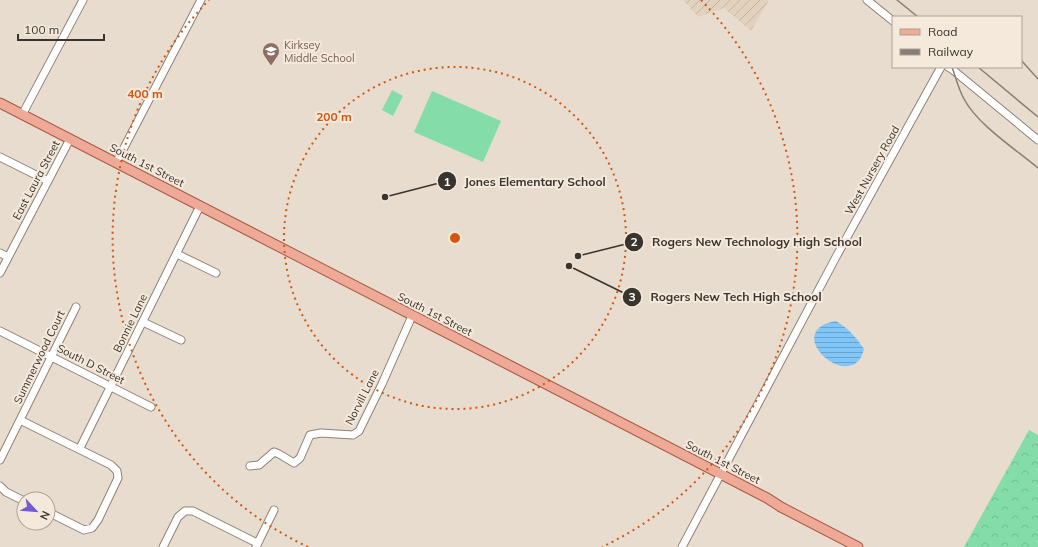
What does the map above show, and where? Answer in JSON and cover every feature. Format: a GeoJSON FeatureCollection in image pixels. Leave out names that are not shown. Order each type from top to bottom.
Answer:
{"type":"FeatureCollection","features":[{"type":"Feature","properties":{"kind":"main road","name":"South 1st Street"},"geometry":{"type":"LineString","coordinates":[[0,103],[722,474],[858,547]]}},
{"type":"Feature","properties":{"kind":"street"},"geometry":{"type":"LineString","coordinates":[[22,115],[83,0]]}},
{"type":"Feature","properties":{"kind":"street"},"geometry":{"type":"LineString","coordinates":[[116,163],[201,0]]}},
{"type":"Feature","properties":{"kind":"street"},"geometry":{"type":"LineString","coordinates":[[868,0],[892,20]]}},
{"type":"Feature","properties":{"kind":"street","name":"West Nursery Road"},"geometry":{"type":"LineString","coordinates":[[682,547],[833,263],[940,68]]}},
{"type":"Feature","properties":{"kind":"street"},"geometry":{"type":"LineString","coordinates":[[950,68],[1038,140]]}},
{"type":"Feature","properties":{"kind":"street","name":"East Laura Street"},"geometry":{"type":"LineString","coordinates":[[0,273],[70,139]]}},
{"type":"Feature","properties":{"kind":"street"},"geometry":{"type":"LineString","coordinates":[[0,156],[48,181]]}},
{"type":"Feature","properties":{"kind":"street","name":"Bonnie Lane"},"geometry":{"type":"LineString","coordinates":[[80,448],[200,206]]}},
{"type":"Feature","properties":{"kind":"street"},"geometry":{"type":"LineString","coordinates":[[0,253],[8,257]]}},
{"type":"Feature","properties":{"kind":"street"},"geometry":{"type":"LineString","coordinates":[[177,254],[216,273]]}},
{"type":"Feature","properties":{"kind":"street","name":"Summerwood Court"},"geometry":{"type":"LineString","coordinates":[[0,460],[76,307]]}},
{"type":"Feature","properties":{"kind":"street","name":"Norvill Lane"},"geometry":{"type":"LineString","coordinates":[[250,466],[259,465],[274,452],[294,463],[300,458],[310,435],[322,433],[353,435],[359,431],[382,384],[412,316]]}},
{"type":"Feature","properties":{"kind":"street"},"geometry":{"type":"LineString","coordinates":[[143,322],[181,340]]}},
{"type":"Feature","properties":{"kind":"street","name":"South D Street"},"geometry":{"type":"LineString","coordinates":[[0,331],[151,407]]}},
{"type":"Feature","properties":{"kind":"street"},"geometry":{"type":"LineString","coordinates":[[20,420],[80,448],[111,465],[117,471],[118,478],[98,520],[92,528],[84,530],[56,516]]}},
{"type":"Feature","properties":{"kind":"street"},"geometry":{"type":"LineString","coordinates":[[0,486],[6,492],[16,497]]}},
{"type":"Feature","properties":{"kind":"street"},"geometry":{"type":"LineString","coordinates":[[163,547],[178,517],[185,511],[193,511],[257,545],[274,510]]}},
{"type":"Feature","properties":{"kind":"shaded area"},"geometry":{"type":"Polygon","coordinates":[[[683,0],[769,0],[751,31],[724,8],[698,17],[683,0]]]}},
{"type":"Feature","properties":{"kind":"green space"},"geometry":{"type":"Polygon","coordinates":[[[392,90],[403,96],[393,116],[382,110],[392,90]]]}},
{"type":"Feature","properties":{"kind":"green space"},"geometry":{"type":"Polygon","coordinates":[[[432,91],[501,121],[483,162],[414,132],[432,91]]]}},
{"type":"Feature","properties":{"kind":"green space"},"geometry":{"type":"Polygon","coordinates":[[[1029,430],[1038,435],[1038,547],[964,547],[1029,430]]]}},
{"type":"Feature","properties":{"kind":"water"},"geometry":{"type":"Polygon","coordinates":[[[836,321],[852,333],[864,349],[857,362],[847,366],[835,364],[824,357],[816,347],[814,336],[820,327],[836,321]]]}},
{"type":"Feature","properties":{"kind":"railway"},"geometry":{"type":"LineString","coordinates":[[897,0],[917,16]]}},
{"type":"Feature","properties":{"kind":"railway"},"geometry":{"type":"LineString","coordinates":[[1022,61],[1038,79]]}},
{"type":"Feature","properties":{"kind":"railway"},"geometry":{"type":"LineString","coordinates":[[952,68],[964,99],[970,109],[997,136],[1038,168]]}},
{"type":"Feature","properties":{"kind":"railway"},"geometry":{"type":"LineString","coordinates":[[979,68],[1038,117]]}},
{"type":"Feature","properties":{"kind":"place","name":"Kirksey Middle School"},"geometry":{"type":"Point","coordinates":[271,66]}},
{"type":"Feature","properties":{"kind":"place","name":"Jones Elementary School"},"geometry":{"type":"Point","coordinates":[385,197]}},
{"type":"Feature","properties":{"kind":"place","name":"Rogers New Technology High School"},"geometry":{"type":"Point","coordinates":[578,256]}},
{"type":"Feature","properties":{"kind":"place","name":"Rogers New Tech High School"},"geometry":{"type":"Point","coordinates":[569,266]}}]}
